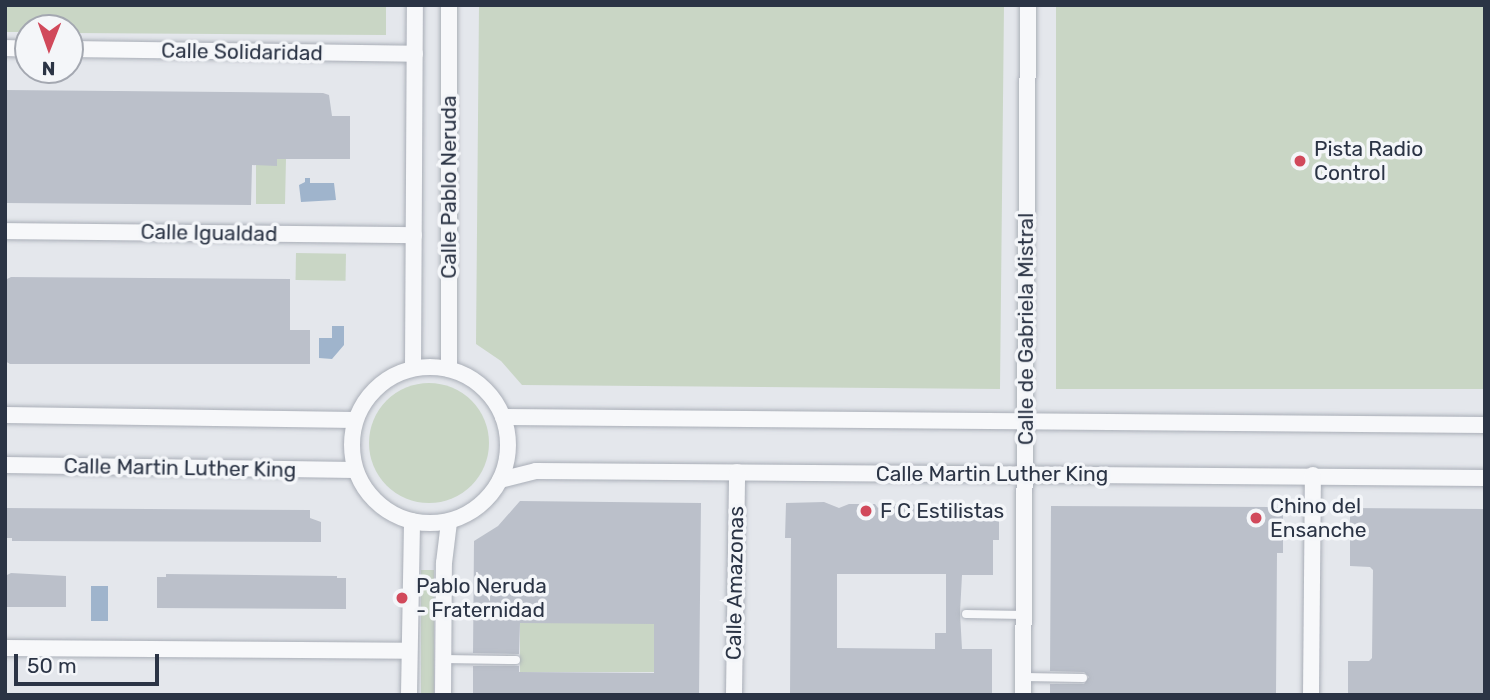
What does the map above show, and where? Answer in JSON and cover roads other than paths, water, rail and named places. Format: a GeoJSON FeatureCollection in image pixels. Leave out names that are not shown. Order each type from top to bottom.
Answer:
{"type":"FeatureCollection","features":[{"type":"Feature","properties":{"kind":"street","name":"Calle Pablo Neruda"},"geometry":{"type":"LineString","coordinates":[[413,368],[415,5]]}},
{"type":"Feature","properties":{"kind":"street","name":"Calle Pablo Neruda"},"geometry":{"type":"LineString","coordinates":[[449,5],[449,369]]}},
{"type":"Feature","properties":{"kind":"street","name":"Calle de Gabriela Mistral"},"geometry":{"type":"LineString","coordinates":[[1023,695],[1028,5]]}},
{"type":"Feature","properties":{"kind":"street","name":"Calle Solidaridad"},"geometry":{"type":"LineString","coordinates":[[84,49],[415,54]]}},
{"type":"Feature","properties":{"kind":"street","name":"Calle Igualdad"},"geometry":{"type":"LineString","coordinates":[[5,231],[414,235]]}},
{"type":"Feature","properties":{"kind":"street"},"geometry":{"type":"LineString","coordinates":[[413,368],[449,369],[482,386],[503,417],[509,440],[506,464],[500,480],[477,507],[449,522],[412,521],[377,503],[363,488],[355,470],[351,445],[355,420],[362,402],[377,386],[413,368]]}},
{"type":"Feature","properties":{"kind":"street"},"geometry":{"type":"LineString","coordinates":[[5,415],[355,420]]}},
{"type":"Feature","properties":{"kind":"street"},"geometry":{"type":"LineString","coordinates":[[503,417],[1485,425]]}},
{"type":"Feature","properties":{"kind":"street","name":"Calle Martin Luther King"},"geometry":{"type":"LineString","coordinates":[[5,465],[355,470]]}},
{"type":"Feature","properties":{"kind":"street","name":"Calle Martin Luther King"},"geometry":{"type":"LineString","coordinates":[[500,480],[536,471],[1485,478]]}},
{"type":"Feature","properties":{"kind":"street","name":"Calle Amazonas"},"geometry":{"type":"LineString","coordinates":[[734,695],[737,472]]}},
{"type":"Feature","properties":{"kind":"street"},"geometry":{"type":"LineString","coordinates":[[1311,695],[1313,475]]}},
{"type":"Feature","properties":{"kind":"street"},"geometry":{"type":"LineString","coordinates":[[409,695],[412,521]]}},
{"type":"Feature","properties":{"kind":"street"},"geometry":{"type":"LineString","coordinates":[[443,695],[444,562],[449,522]]}},
{"type":"Feature","properties":{"kind":"street"},"geometry":{"type":"LineString","coordinates":[[5,648],[410,651]]}},
{"type":"Feature","properties":{"kind":"lane"},"geometry":{"type":"LineString","coordinates":[[966,614],[1024,615]]}},
{"type":"Feature","properties":{"kind":"lane"},"geometry":{"type":"LineString","coordinates":[[443,659],[516,660]]}},
{"type":"Feature","properties":{"kind":"lane"},"geometry":{"type":"LineString","coordinates":[[1024,677],[1083,678]]}},
{"type":"Feature","properties":{"kind":"water"},"geometry":{"type":"Polygon","coordinates":[[[305,178],[310,178],[310,183],[334,183],[336,200],[301,202],[299,185],[305,182],[305,178]]]}},
{"type":"Feature","properties":{"kind":"water"},"geometry":{"type":"Polygon","coordinates":[[[332,326],[344,326],[344,345],[332,359],[319,358],[319,338],[332,338],[332,326]]]}},
{"type":"Feature","properties":{"kind":"water"},"geometry":{"type":"Polygon","coordinates":[[[91,586],[108,586],[108,621],[91,621],[91,586]]]}},
{"type":"Feature","properties":{"kind":"place","name":"Pista Radio Control"},"geometry":{"type":"Point","coordinates":[1300,161]}},
{"type":"Feature","properties":{"kind":"place","name":"F C Estilistas"},"geometry":{"type":"Point","coordinates":[866,511]}},
{"type":"Feature","properties":{"kind":"place","name":"Chino del Ensanche"},"geometry":{"type":"Point","coordinates":[1256,518]}},
{"type":"Feature","properties":{"kind":"place","name":"Pablo Neruda - Fraternidad"},"geometry":{"type":"Point","coordinates":[402,598]}}]}
